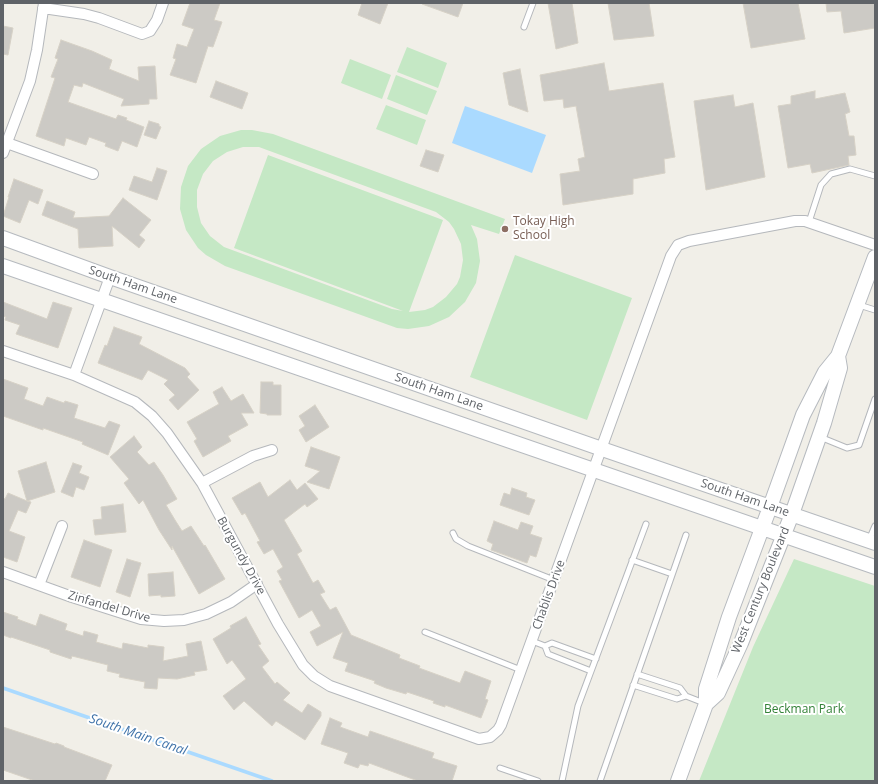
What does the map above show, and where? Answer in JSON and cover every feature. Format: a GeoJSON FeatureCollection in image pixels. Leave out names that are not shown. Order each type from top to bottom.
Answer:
{"type":"FeatureCollection","features":[{"type":"Feature","properties":{"kind":"main road","name":"South Ham Lane"},"geometry":{"type":"LineString","coordinates":[[3,238],[110,277],[872,542]]}},
{"type":"Feature","properties":{"kind":"main road","name":"West Century Boulevard"},"geometry":{"type":"LineString","coordinates":[[678,781],[706,704],[706,689],[729,617],[803,416],[825,372],[838,356],[875,257]]}},
{"type":"Feature","properties":{"kind":"main road","name":"South Ham Lane"},"geometry":{"type":"LineString","coordinates":[[3,266],[875,567]]}},
{"type":"Feature","properties":{"kind":"main road","name":"West Century Boulevard"},"geometry":{"type":"LineString","coordinates":[[706,704],[718,693],[741,643],[792,514],[819,437],[840,368],[838,356]]}},
{"type":"Feature","properties":{"kind":"street"},"geometry":{"type":"LineString","coordinates":[[3,153],[30,81],[37,50],[43,6],[94,17],[142,34],[150,31],[157,20],[163,3]]}},
{"type":"Feature","properties":{"kind":"street"},"geometry":{"type":"LineString","coordinates":[[7,143],[93,174]]}},
{"type":"Feature","properties":{"kind":"street"},"geometry":{"type":"LineString","coordinates":[[602,449],[671,256],[678,245],[689,240],[795,221],[809,222],[875,245]]}},
{"type":"Feature","properties":{"kind":"street"},"geometry":{"type":"LineString","coordinates":[[74,376],[110,277]]}},
{"type":"Feature","properties":{"kind":"street","name":"Burgundy Drive"},"geometry":{"type":"LineString","coordinates":[[3,351],[74,376],[135,402],[152,416],[167,433],[202,483],[278,624],[304,664],[314,676],[330,686],[479,739],[490,737]]}},
{"type":"Feature","properties":{"kind":"street","name":"Chablis Drive"},"geometry":{"type":"LineString","coordinates":[[490,737],[501,725],[602,449]]}},
{"type":"Feature","properties":{"kind":"street"},"geometry":{"type":"LineString","coordinates":[[202,483],[253,456],[272,450]]}},
{"type":"Feature","properties":{"kind":"street"},"geometry":{"type":"LineString","coordinates":[[39,585],[62,526]]}},
{"type":"Feature","properties":{"kind":"street","name":"Zinfandel Drive"},"geometry":{"type":"LineString","coordinates":[[3,572],[72,597],[141,619],[164,621],[184,620],[206,614],[230,602],[257,584]]}},
{"type":"Feature","properties":{"kind":"lane"},"geometry":{"type":"LineString","coordinates":[[524,27],[533,3]]}},
{"type":"Feature","properties":{"kind":"lane"},"geometry":{"type":"LineString","coordinates":[[809,222],[821,185],[831,174],[850,169],[875,176]]}},
{"type":"Feature","properties":{"kind":"lane"},"geometry":{"type":"LineString","coordinates":[[858,304],[875,310]]}},
{"type":"Feature","properties":{"kind":"lane"},"geometry":{"type":"LineString","coordinates":[[819,437],[847,448],[859,445],[875,399]]}},
{"type":"Feature","properties":{"kind":"lane"},"geometry":{"type":"LineString","coordinates":[[562,781],[578,706],[646,524]]}},
{"type":"Feature","properties":{"kind":"lane"},"geometry":{"type":"LineString","coordinates":[[872,542],[875,526]]}},
{"type":"Feature","properties":{"kind":"lane"},"geometry":{"type":"LineString","coordinates":[[453,533],[456,539],[468,546],[554,580]]}},
{"type":"Feature","properties":{"kind":"lane"},"geometry":{"type":"LineString","coordinates":[[600,781],[686,535]]}},
{"type":"Feature","properties":{"kind":"lane"},"geometry":{"type":"LineString","coordinates":[[632,560],[672,574]]}},
{"type":"Feature","properties":{"kind":"lane"},"geometry":{"type":"LineString","coordinates":[[425,632],[521,670]]}},
{"type":"Feature","properties":{"kind":"lane"},"geometry":{"type":"LineString","coordinates":[[532,641],[546,646],[552,643],[596,659]]}},
{"type":"Feature","properties":{"kind":"lane"},"geometry":{"type":"LineString","coordinates":[[546,646],[548,654],[591,671]]}},
{"type":"Feature","properties":{"kind":"lane"},"geometry":{"type":"LineString","coordinates":[[637,674],[680,688],[686,696],[706,704]]}},
{"type":"Feature","properties":{"kind":"lane"},"geometry":{"type":"LineString","coordinates":[[633,685],[677,699],[686,696]]}},
{"type":"Feature","properties":{"kind":"lane"},"geometry":{"type":"LineString","coordinates":[[500,768],[538,781]]}},
{"type":"Feature","properties":{"kind":"green space"},"geometry":{"type":"Polygon","coordinates":[[[407,47],[447,63],[438,88],[397,72],[407,47]]]}},
{"type":"Feature","properties":{"kind":"green space"},"geometry":{"type":"Polygon","coordinates":[[[350,59],[391,75],[382,99],[341,83],[350,59]]]}},
{"type":"Feature","properties":{"kind":"green space"},"geometry":{"type":"Polygon","coordinates":[[[396,75],[437,91],[427,115],[387,99],[396,75]]]}},
{"type":"Feature","properties":{"kind":"green space"},"geometry":{"type":"Polygon","coordinates":[[[386,105],[426,120],[417,145],[376,129],[386,105]]]}},
{"type":"Feature","properties":{"kind":"green space"},"geometry":{"type":"Polygon","coordinates":[[[241,130],[252,130],[273,134],[505,219],[499,234],[471,225],[477,239],[480,261],[476,283],[465,302],[449,317],[429,326],[408,329],[397,328],[225,266],[206,255],[198,248],[186,230],[180,209],[181,187],[188,166],[201,149],[220,136],[241,130]],[[243,147],[227,152],[213,161],[203,174],[197,190],[197,207],[201,223],[210,236],[224,247],[392,309],[403,311],[234,248],[268,155],[443,220],[409,312],[425,310],[433,307],[446,297],[457,284],[460,277],[463,260],[461,244],[449,222],[436,212],[259,147],[243,147]]]}},
{"type":"Feature","properties":{"kind":"green space"},"geometry":{"type":"Polygon","coordinates":[[[515,255],[632,298],[587,420],[470,377],[515,255]]]}},
{"type":"Feature","properties":{"kind":"green space","name":"Beckman Park"},"geometry":{"type":"Polygon","coordinates":[[[794,559],[875,586],[875,781],[699,781],[753,647],[794,559]]]}},
{"type":"Feature","properties":{"kind":"water"},"geometry":{"type":"Polygon","coordinates":[[[465,106],[546,135],[532,173],[452,143],[465,106]]]}},
{"type":"Feature","properties":{"kind":"building"},"geometry":{"type":"Polygon","coordinates":[[[190,3],[220,3],[214,20],[222,22],[213,47],[208,46],[196,83],[170,75],[176,59],[173,58],[177,44],[187,47],[194,29],[182,25],[190,3]]]}},
{"type":"Feature","properties":{"kind":"building"},"geometry":{"type":"Polygon","coordinates":[[[362,3],[388,3],[380,24],[358,15],[362,3]]]}},
{"type":"Feature","properties":{"kind":"building"},"geometry":{"type":"Polygon","coordinates":[[[422,3],[463,3],[458,17],[422,3]]]}},
{"type":"Feature","properties":{"kind":"building"},"geometry":{"type":"Polygon","coordinates":[[[548,3],[572,3],[578,43],[556,49],[548,3]]]}},
{"type":"Feature","properties":{"kind":"building"},"geometry":{"type":"Polygon","coordinates":[[[608,3],[649,3],[654,36],[614,40],[608,3]]]}},
{"type":"Feature","properties":{"kind":"building"},"geometry":{"type":"Polygon","coordinates":[[[743,3],[798,3],[805,39],[751,48],[743,3]]]}},
{"type":"Feature","properties":{"kind":"building"},"geometry":{"type":"Polygon","coordinates":[[[826,3],[875,3],[875,28],[844,33],[841,11],[827,12],[826,3]]]}},
{"type":"Feature","properties":{"kind":"building"},"geometry":{"type":"Polygon","coordinates":[[[3,26],[13,28],[8,55],[3,54],[3,26]]]}},
{"type":"Feature","properties":{"kind":"building"},"geometry":{"type":"Polygon","coordinates":[[[61,40],[112,60],[109,69],[139,81],[138,67],[155,66],[157,99],[149,99],[149,104],[121,106],[124,99],[83,83],[82,87],[74,85],[68,102],[116,119],[118,115],[144,127],[137,147],[122,141],[118,151],[105,146],[106,143],[89,137],[86,145],[66,138],[64,146],[36,136],[55,78],[51,77],[58,59],[55,58],[61,40]]]}},
{"type":"Feature","properties":{"kind":"building"},"geometry":{"type":"Polygon","coordinates":[[[604,63],[609,91],[663,83],[675,157],[664,159],[665,173],[633,179],[633,194],[563,205],[560,174],[580,171],[578,159],[585,157],[576,106],[564,108],[563,99],[544,101],[540,75],[604,63]]]}},
{"type":"Feature","properties":{"kind":"building"},"geometry":{"type":"Polygon","coordinates":[[[520,69],[528,112],[509,105],[503,73],[520,69]]]}},
{"type":"Feature","properties":{"kind":"building"},"geometry":{"type":"Polygon","coordinates":[[[216,81],[248,93],[242,109],[210,97],[216,81]]]}},
{"type":"Feature","properties":{"kind":"building"},"geometry":{"type":"Polygon","coordinates":[[[815,91],[815,99],[845,93],[850,112],[845,114],[849,136],[854,136],[856,155],[848,156],[849,165],[812,173],[810,164],[788,168],[778,106],[791,104],[791,96],[815,91]]]}},
{"type":"Feature","properties":{"kind":"building"},"geometry":{"type":"Polygon","coordinates":[[[733,95],[735,107],[753,103],[765,177],[706,190],[694,101],[733,95]]]}},
{"type":"Feature","properties":{"kind":"building"},"geometry":{"type":"Polygon","coordinates":[[[149,121],[159,124],[161,127],[156,139],[144,135],[149,121]]]}},
{"type":"Feature","properties":{"kind":"building"},"geometry":{"type":"Polygon","coordinates":[[[426,150],[444,155],[438,172],[420,166],[426,150]]]}},
{"type":"Feature","properties":{"kind":"building"},"geometry":{"type":"Polygon","coordinates":[[[157,168],[167,171],[157,200],[129,190],[134,176],[152,182],[157,168]]]}},
{"type":"Feature","properties":{"kind":"building"},"geometry":{"type":"Polygon","coordinates":[[[14,179],[43,190],[38,204],[29,200],[20,223],[3,216],[14,179]]]}},
{"type":"Feature","properties":{"kind":"building"},"geometry":{"type":"Polygon","coordinates":[[[123,198],[151,220],[139,235],[145,240],[139,248],[112,226],[113,246],[79,248],[78,229],[42,215],[47,201],[75,212],[73,218],[109,216],[123,198]]]}},
{"type":"Feature","properties":{"kind":"building"},"geometry":{"type":"Polygon","coordinates":[[[3,302],[47,319],[53,302],[72,308],[58,348],[16,334],[20,325],[5,320],[6,317],[3,316],[3,302]]]}},
{"type":"Feature","properties":{"kind":"building"},"geometry":{"type":"Polygon","coordinates":[[[114,327],[142,337],[139,344],[185,368],[190,374],[187,377],[199,390],[178,410],[169,400],[175,395],[164,384],[168,380],[148,370],[142,380],[98,363],[105,345],[107,346],[114,327]]]}},
{"type":"Feature","properties":{"kind":"building"},"geometry":{"type":"Polygon","coordinates":[[[3,379],[28,388],[24,399],[43,406],[47,397],[64,403],[65,401],[78,405],[74,418],[105,428],[109,421],[120,425],[108,455],[82,444],[83,442],[3,416],[3,379]]]}},
{"type":"Feature","properties":{"kind":"building"},"geometry":{"type":"Polygon","coordinates":[[[261,382],[273,382],[273,385],[281,385],[281,415],[267,415],[260,413],[261,382]]]}},
{"type":"Feature","properties":{"kind":"building"},"geometry":{"type":"Polygon","coordinates":[[[222,387],[231,401],[243,394],[254,413],[241,413],[248,425],[228,436],[231,441],[203,457],[194,441],[197,439],[187,422],[219,404],[213,392],[222,387]]]}},
{"type":"Feature","properties":{"kind":"building"},"geometry":{"type":"Polygon","coordinates":[[[315,405],[329,427],[306,442],[299,430],[305,426],[299,416],[315,405]]]}},
{"type":"Feature","properties":{"kind":"building"},"geometry":{"type":"Polygon","coordinates":[[[134,436],[142,447],[137,452],[149,465],[154,462],[177,499],[166,505],[182,531],[191,526],[204,546],[205,545],[225,579],[199,594],[172,546],[172,550],[159,530],[143,500],[139,504],[124,483],[129,479],[110,457],[134,436]]]}},
{"type":"Feature","properties":{"kind":"building"},"geometry":{"type":"Polygon","coordinates":[[[311,447],[340,457],[329,489],[307,482],[320,471],[305,466],[311,447]]]}},
{"type":"Feature","properties":{"kind":"building"},"geometry":{"type":"Polygon","coordinates":[[[46,462],[55,492],[27,501],[18,471],[46,462]]]}},
{"type":"Feature","properties":{"kind":"building"},"geometry":{"type":"Polygon","coordinates":[[[73,463],[82,466],[79,473],[89,477],[84,490],[76,487],[73,497],[61,492],[73,463]]]}},
{"type":"Feature","properties":{"kind":"building"},"geometry":{"type":"Polygon","coordinates":[[[290,480],[297,490],[305,483],[318,499],[307,507],[305,504],[284,520],[302,551],[297,554],[313,583],[318,580],[325,592],[320,594],[330,610],[336,607],[351,635],[400,655],[399,658],[420,666],[419,668],[460,683],[465,671],[491,681],[485,699],[488,700],[481,718],[445,705],[445,707],[433,703],[434,701],[407,692],[406,694],[386,688],[374,683],[375,681],[345,671],[348,663],[333,658],[343,632],[317,646],[310,632],[321,626],[312,610],[299,618],[279,581],[282,580],[277,571],[283,567],[273,549],[264,554],[257,542],[260,541],[245,513],[242,515],[232,498],[260,482],[268,497],[290,480]]]}},
{"type":"Feature","properties":{"kind":"building"},"geometry":{"type":"Polygon","coordinates":[[[512,488],[527,493],[526,497],[535,500],[529,515],[500,505],[504,493],[510,495],[512,488]]]}},
{"type":"Feature","properties":{"kind":"building"},"geometry":{"type":"Polygon","coordinates":[[[8,493],[31,502],[26,513],[18,510],[9,531],[25,537],[17,562],[3,557],[3,498],[5,499],[8,493]]]}},
{"type":"Feature","properties":{"kind":"building"},"geometry":{"type":"Polygon","coordinates":[[[123,504],[126,532],[95,535],[93,520],[102,519],[101,507],[123,504]]]}},
{"type":"Feature","properties":{"kind":"building"},"geometry":{"type":"Polygon","coordinates":[[[494,521],[518,530],[521,522],[533,526],[530,534],[542,538],[536,557],[530,555],[527,563],[491,550],[493,544],[487,541],[494,521]]]}},
{"type":"Feature","properties":{"kind":"building"},"geometry":{"type":"Polygon","coordinates":[[[84,540],[112,550],[100,587],[71,577],[84,540]]]}},
{"type":"Feature","properties":{"kind":"building"},"geometry":{"type":"Polygon","coordinates":[[[127,559],[141,563],[130,597],[116,592],[127,559]]]}},
{"type":"Feature","properties":{"kind":"building"},"geometry":{"type":"Polygon","coordinates":[[[173,572],[175,596],[149,596],[148,574],[173,572]]]}},
{"type":"Feature","properties":{"kind":"building"},"geometry":{"type":"Polygon","coordinates":[[[3,612],[18,617],[17,619],[36,626],[40,614],[67,624],[65,630],[83,636],[84,631],[98,635],[96,642],[122,649],[123,643],[148,648],[148,645],[164,647],[163,661],[188,656],[186,644],[201,641],[207,670],[194,672],[195,675],[177,679],[158,678],[157,689],[144,688],[145,682],[119,677],[120,674],[107,671],[108,665],[72,656],[71,659],[50,652],[50,650],[3,635],[3,612]]]}},
{"type":"Feature","properties":{"kind":"building"},"geometry":{"type":"Polygon","coordinates":[[[246,617],[261,644],[258,645],[269,661],[262,667],[275,684],[277,682],[290,693],[283,700],[302,713],[308,704],[321,712],[321,716],[305,740],[276,721],[272,726],[244,701],[234,710],[223,696],[246,679],[232,660],[227,664],[213,639],[231,628],[230,626],[246,617]]]}},
{"type":"Feature","properties":{"kind":"building"},"geometry":{"type":"Polygon","coordinates":[[[330,718],[342,723],[340,727],[368,737],[370,731],[434,753],[432,758],[457,766],[452,781],[418,781],[369,763],[368,766],[360,764],[358,768],[344,763],[348,753],[321,744],[330,718]]]}},
{"type":"Feature","properties":{"kind":"building"},"geometry":{"type":"Polygon","coordinates":[[[3,727],[55,744],[56,743],[112,765],[105,781],[35,781],[3,770],[3,727]]]}},
{"type":"Feature","properties":{"kind":"waterway","name":"South Main Canal"},"geometry":{"type":"LineString","coordinates":[[3,688],[272,781]]}},
{"type":"Feature","properties":{"kind":"place","name":"Tokay High School"},"geometry":{"type":"Point","coordinates":[505,229]}}]}
